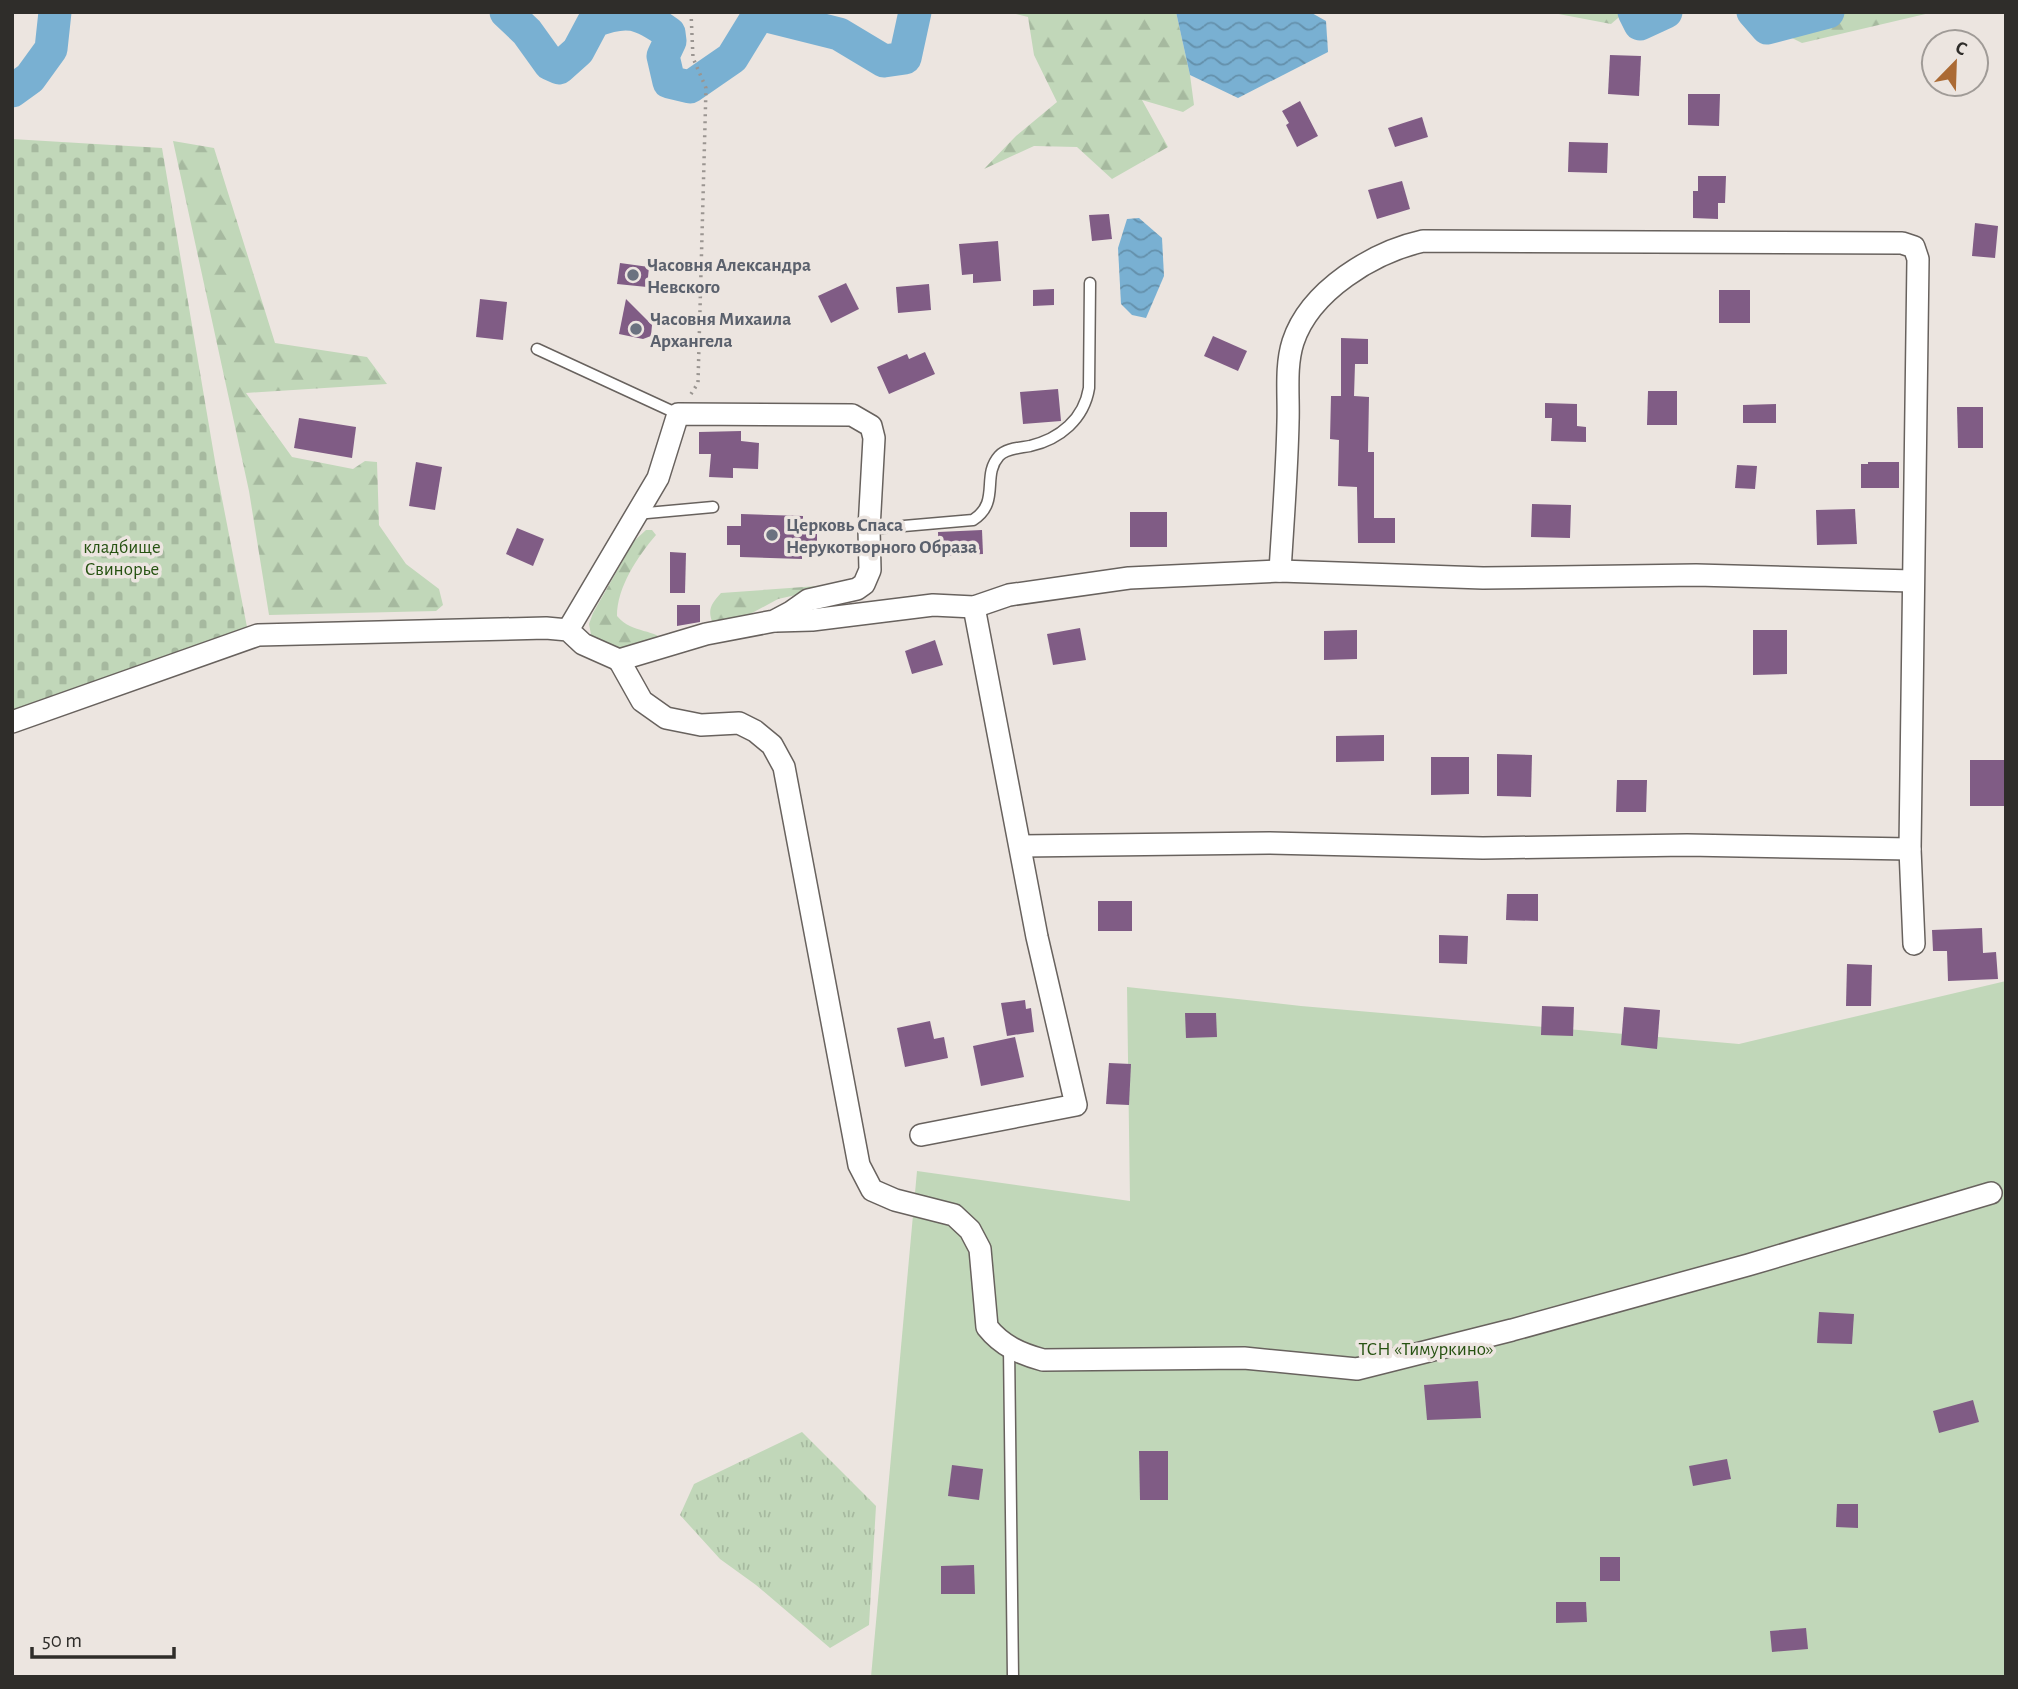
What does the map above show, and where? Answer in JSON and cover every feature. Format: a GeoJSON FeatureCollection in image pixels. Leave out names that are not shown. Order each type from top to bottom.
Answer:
{"type":"FeatureCollection","features":[{"type":"Feature","properties":{"kind":"street"},"geometry":{"type":"LineString","coordinates":[[1280,571],[1289,366],[1293,342],[1315,305],[1344,278],[1382,254],[1423,241],[1902,243],[1914,247],[1917,259],[1910,849],[1914,944]]}},
{"type":"Feature","properties":{"kind":"street"},"geometry":{"type":"LineString","coordinates":[[568,630],[657,478],[678,414],[852,415],[872,426],[874,438],[869,529],[870,570],[864,584],[857,589],[808,600],[774,621]]}},
{"type":"Feature","properties":{"kind":"street"},"geometry":{"type":"LineString","coordinates":[[619,660],[706,634],[774,621],[812,620],[933,605],[974,607],[1010,595],[1129,578],[1280,571],[1483,578],[1696,575],[1912,582]]}},
{"type":"Feature","properties":{"kind":"street"},"geometry":{"type":"LineString","coordinates":[[921,1135],[1076,1105],[1037,937],[974,607]]}},
{"type":"Feature","properties":{"kind":"street"},"geometry":{"type":"LineString","coordinates":[[12,722],[258,635],[533,628],[568,630],[583,644],[619,660],[642,701],[666,718],[701,724],[739,723],[755,731],[772,745],[784,768],[859,1165],[872,1190],[895,1200],[954,1214],[970,1230],[980,1249],[987,1327],[995,1337],[1020,1354],[1044,1360],[1244,1357],[1357,1369],[1722,1272],[1991,1193]]}},
{"type":"Feature","properties":{"kind":"street"},"geometry":{"type":"LineString","coordinates":[[1021,846],[1269,844],[1483,848],[1687,845],[1910,849]]}},
{"type":"Feature","properties":{"kind":"lane"},"geometry":{"type":"LineString","coordinates":[[869,529],[974,520],[989,503],[993,470],[998,457],[1008,450],[1035,444],[1056,435],[1076,419],[1087,401],[1089,388],[1090,283]]}},
{"type":"Feature","properties":{"kind":"lane"},"geometry":{"type":"LineString","coordinates":[[537,349],[678,414]]}},
{"type":"Feature","properties":{"kind":"lane"},"geometry":{"type":"LineString","coordinates":[[636,514],[713,507]]}},
{"type":"Feature","properties":{"kind":"lane"},"geometry":{"type":"LineString","coordinates":[[1009,1347],[1013,1677]]}},
{"type":"Feature","properties":{"kind":"path"},"geometry":{"type":"LineString","coordinates":[[678,414],[698,383],[706,88],[693,58],[691,12]]}},
{"type":"Feature","properties":{"kind":"green space"},"geometry":{"type":"Polygon","coordinates":[[[1008,12],[1176,12],[1194,105],[1183,112],[1142,100],[1168,147],[1112,179],[1077,147],[1034,146],[984,169],[1016,136],[1057,102],[1034,55],[1028,17],[1008,12]]]}},
{"type":"Feature","properties":{"kind":"green space"},"geometry":{"type":"Polygon","coordinates":[[[1548,12],[1625,12],[1611,24],[1548,12]]]}},
{"type":"Feature","properties":{"kind":"green space"},"geometry":{"type":"Polygon","coordinates":[[[1740,12],[1934,12],[1802,43],[1740,12]]]}},
{"type":"Feature","properties":{"kind":"green space","name":"кладбище Свинорье"},"geometry":{"type":"Polygon","coordinates":[[[12,139],[162,148],[217,473],[247,627],[12,713],[12,139]]]}},
{"type":"Feature","properties":{"kind":"green space"},"geometry":{"type":"Polygon","coordinates":[[[173,141],[214,148],[275,343],[367,357],[387,384],[246,393],[292,457],[353,469],[365,461],[377,462],[379,525],[406,564],[439,589],[443,605],[436,611],[269,615],[249,491],[173,141]]]}},
{"type":"Feature","properties":{"kind":"green space"},"geometry":{"type":"Polygon","coordinates":[[[646,530],[652,530],[656,535],[642,552],[625,583],[617,616],[630,626],[657,636],[669,645],[613,650],[592,640],[589,624],[634,541],[646,530]]]}},
{"type":"Feature","properties":{"kind":"green space"},"geometry":{"type":"Polygon","coordinates":[[[845,584],[778,599],[728,626],[713,624],[710,615],[711,607],[721,593],[845,584]]]}},
{"type":"Feature","properties":{"kind":"green space","name":"ТСН «Тимуркино»"},"geometry":{"type":"Polygon","coordinates":[[[2006,981],[2006,1677],[871,1677],[917,1171],[1130,1201],[1127,987],[1301,1006],[1739,1044],[2006,981]]]}},
{"type":"Feature","properties":{"kind":"green space"},"geometry":{"type":"Polygon","coordinates":[[[802,1432],[876,1506],[869,1625],[830,1648],[756,1585],[720,1559],[680,1515],[694,1484],[802,1432]]]}},
{"type":"Feature","properties":{"kind":"water"},"geometry":{"type":"Polygon","coordinates":[[[1176,12],[1310,12],[1326,21],[1328,52],[1238,98],[1190,75],[1176,12]]]}},
{"type":"Feature","properties":{"kind":"water"},"geometry":{"type":"Polygon","coordinates":[[[1139,218],[1162,238],[1164,276],[1146,318],[1132,315],[1121,304],[1118,248],[1127,219],[1139,218]]]}},
{"type":"Feature","properties":{"kind":"building"},"geometry":{"type":"Polygon","coordinates":[[[1610,55],[1641,56],[1639,96],[1608,94],[1610,55]]]}},
{"type":"Feature","properties":{"kind":"building"},"geometry":{"type":"Polygon","coordinates":[[[1688,94],[1720,94],[1719,126],[1688,125],[1688,94]]]}},
{"type":"Feature","properties":{"kind":"building"},"geometry":{"type":"Polygon","coordinates":[[[1300,101],[1318,136],[1297,147],[1282,111],[1300,101]]]}},
{"type":"Feature","properties":{"kind":"building"},"geometry":{"type":"Polygon","coordinates":[[[1422,117],[1428,137],[1395,147],[1388,128],[1422,117]]]}},
{"type":"Feature","properties":{"kind":"building"},"geometry":{"type":"Polygon","coordinates":[[[1569,142],[1608,143],[1607,173],[1568,172],[1569,142]]]}},
{"type":"Feature","properties":{"kind":"building"},"geometry":{"type":"Polygon","coordinates":[[[1698,176],[1726,176],[1725,203],[1718,203],[1718,219],[1693,218],[1693,191],[1698,191],[1698,176]]]}},
{"type":"Feature","properties":{"kind":"building"},"geometry":{"type":"Polygon","coordinates":[[[1402,181],[1410,209],[1377,219],[1368,190],[1402,181]]]}},
{"type":"Feature","properties":{"kind":"building"},"geometry":{"type":"Polygon","coordinates":[[[1109,214],[1112,239],[1092,241],[1089,215],[1109,214]]]}},
{"type":"Feature","properties":{"kind":"building"},"geometry":{"type":"Polygon","coordinates":[[[1975,223],[1998,226],[1995,258],[1972,256],[1975,223]]]}},
{"type":"Feature","properties":{"kind":"building"},"geometry":{"type":"Polygon","coordinates":[[[998,241],[1001,281],[973,283],[973,274],[962,275],[959,244],[998,241]]]}},
{"type":"Feature","properties":{"kind":"building","name":"Часовня Александра Невского"},"geometry":{"type":"Polygon","coordinates":[[[620,263],[649,267],[647,287],[617,284],[620,263]]]}},
{"type":"Feature","properties":{"kind":"building"},"geometry":{"type":"Polygon","coordinates":[[[846,283],[859,309],[831,323],[818,296],[846,283]]]}},
{"type":"Feature","properties":{"kind":"building"},"geometry":{"type":"Polygon","coordinates":[[[929,284],[931,310],[898,313],[896,287],[929,284]]]}},
{"type":"Feature","properties":{"kind":"building"},"geometry":{"type":"Polygon","coordinates":[[[1054,289],[1054,305],[1033,306],[1033,290],[1054,289]]]}},
{"type":"Feature","properties":{"kind":"building"},"geometry":{"type":"Polygon","coordinates":[[[1719,290],[1750,290],[1750,323],[1719,323],[1719,290]]]}},
{"type":"Feature","properties":{"kind":"building"},"geometry":{"type":"Polygon","coordinates":[[[480,299],[507,302],[503,340],[476,337],[480,299]]]}},
{"type":"Feature","properties":{"kind":"building","name":"Часовня Михаила Архангела"},"geometry":{"type":"Polygon","coordinates":[[[626,299],[652,325],[651,336],[643,339],[619,334],[626,299]]]}},
{"type":"Feature","properties":{"kind":"building"},"geometry":{"type":"Polygon","coordinates":[[[1213,336],[1247,351],[1238,371],[1204,356],[1213,336]]]}},
{"type":"Feature","properties":{"kind":"building"},"geometry":{"type":"Polygon","coordinates":[[[1341,338],[1368,339],[1368,364],[1355,364],[1354,396],[1369,397],[1368,452],[1374,452],[1374,518],[1395,518],[1395,543],[1358,543],[1357,487],[1338,486],[1339,440],[1330,439],[1331,396],[1341,396],[1341,338]]]}},
{"type":"Feature","properties":{"kind":"building"},"geometry":{"type":"Polygon","coordinates":[[[925,352],[935,374],[889,394],[877,367],[907,354],[909,359],[925,352]]]}},
{"type":"Feature","properties":{"kind":"building"},"geometry":{"type":"Polygon","coordinates":[[[1058,389],[1061,421],[1023,424],[1020,392],[1058,389]]]}},
{"type":"Feature","properties":{"kind":"building"},"geometry":{"type":"Polygon","coordinates":[[[1648,391],[1677,391],[1677,425],[1647,425],[1648,391]]]}},
{"type":"Feature","properties":{"kind":"building"},"geometry":{"type":"Polygon","coordinates":[[[1545,403],[1577,404],[1577,426],[1586,427],[1586,442],[1551,441],[1552,418],[1545,418],[1545,403]]]}},
{"type":"Feature","properties":{"kind":"building"},"geometry":{"type":"Polygon","coordinates":[[[1776,404],[1776,423],[1743,423],[1743,405],[1776,404]]]}},
{"type":"Feature","properties":{"kind":"building"},"geometry":{"type":"Polygon","coordinates":[[[1957,407],[1983,407],[1983,448],[1958,448],[1957,407]]]}},
{"type":"Feature","properties":{"kind":"building"},"geometry":{"type":"Polygon","coordinates":[[[299,418],[356,427],[352,458],[294,448],[299,418]]]}},
{"type":"Feature","properties":{"kind":"building"},"geometry":{"type":"Polygon","coordinates":[[[741,431],[741,441],[759,443],[758,469],[733,468],[733,478],[709,477],[711,454],[699,454],[699,432],[741,431]]]}},
{"type":"Feature","properties":{"kind":"building"},"geometry":{"type":"Polygon","coordinates":[[[416,462],[442,467],[435,510],[409,506],[416,462]]]}},
{"type":"Feature","properties":{"kind":"building"},"geometry":{"type":"Polygon","coordinates":[[[1899,462],[1899,488],[1861,488],[1861,464],[1899,462]]]}},
{"type":"Feature","properties":{"kind":"building"},"geometry":{"type":"Polygon","coordinates":[[[1737,465],[1757,466],[1755,489],[1735,488],[1737,465]]]}},
{"type":"Feature","properties":{"kind":"building"},"geometry":{"type":"Polygon","coordinates":[[[1532,504],[1571,505],[1570,538],[1531,537],[1532,504]]]}},
{"type":"Feature","properties":{"kind":"building"},"geometry":{"type":"Polygon","coordinates":[[[1855,509],[1857,544],[1817,545],[1816,510],[1855,509]]]}},
{"type":"Feature","properties":{"kind":"building"},"geometry":{"type":"Polygon","coordinates":[[[1130,512],[1167,512],[1167,547],[1130,547],[1130,512]]]}},
{"type":"Feature","properties":{"kind":"building","name":"Церковь Спаса Нерукотворного Образа"},"geometry":{"type":"Polygon","coordinates":[[[741,514],[803,516],[803,520],[817,533],[817,543],[802,555],[802,559],[740,557],[740,545],[727,545],[727,526],[741,526],[741,514]]]}},
{"type":"Feature","properties":{"kind":"building"},"geometry":{"type":"Polygon","coordinates":[[[517,528],[544,539],[533,566],[506,554],[517,528]]]}},
{"type":"Feature","properties":{"kind":"building"},"geometry":{"type":"Polygon","coordinates":[[[982,530],[983,554],[939,556],[938,532],[982,530]]]}},
{"type":"Feature","properties":{"kind":"building"},"geometry":{"type":"Polygon","coordinates":[[[670,552],[686,553],[685,593],[670,593],[670,552]]]}},
{"type":"Feature","properties":{"kind":"building"},"geometry":{"type":"Polygon","coordinates":[[[677,605],[700,605],[700,622],[677,626],[677,605]]]}},
{"type":"Feature","properties":{"kind":"building"},"geometry":{"type":"Polygon","coordinates":[[[1080,628],[1086,660],[1053,665],[1047,634],[1080,628]]]}},
{"type":"Feature","properties":{"kind":"building"},"geometry":{"type":"Polygon","coordinates":[[[1357,630],[1357,659],[1324,660],[1324,631],[1357,630]]]}},
{"type":"Feature","properties":{"kind":"building"},"geometry":{"type":"Polygon","coordinates":[[[1753,630],[1787,630],[1787,674],[1753,675],[1753,630]]]}},
{"type":"Feature","properties":{"kind":"building"},"geometry":{"type":"Polygon","coordinates":[[[935,640],[943,665],[912,674],[905,651],[935,640]]]}},
{"type":"Feature","properties":{"kind":"building"},"geometry":{"type":"Polygon","coordinates":[[[1384,735],[1384,761],[1336,762],[1336,736],[1384,735]]]}},
{"type":"Feature","properties":{"kind":"building"},"geometry":{"type":"Polygon","coordinates":[[[1497,754],[1532,755],[1531,797],[1497,796],[1497,754]]]}},
{"type":"Feature","properties":{"kind":"building"},"geometry":{"type":"Polygon","coordinates":[[[1431,757],[1469,757],[1469,794],[1431,795],[1431,757]]]}},
{"type":"Feature","properties":{"kind":"building"},"geometry":{"type":"Polygon","coordinates":[[[1970,760],[2006,760],[2006,806],[1970,806],[1970,760]]]}},
{"type":"Feature","properties":{"kind":"building"},"geometry":{"type":"Polygon","coordinates":[[[1617,780],[1647,780],[1646,812],[1616,812],[1617,780]]]}},
{"type":"Feature","properties":{"kind":"building"},"geometry":{"type":"Polygon","coordinates":[[[1507,894],[1538,894],[1538,921],[1506,920],[1507,894]]]}},
{"type":"Feature","properties":{"kind":"building"},"geometry":{"type":"Polygon","coordinates":[[[1098,901],[1132,901],[1132,931],[1098,931],[1098,901]]]}},
{"type":"Feature","properties":{"kind":"building"},"geometry":{"type":"Polygon","coordinates":[[[1982,928],[1983,953],[1996,952],[1998,979],[1948,981],[1947,951],[1933,951],[1932,930],[1982,928]]]}},
{"type":"Feature","properties":{"kind":"building"},"geometry":{"type":"Polygon","coordinates":[[[1439,935],[1468,936],[1467,964],[1439,963],[1439,935]]]}},
{"type":"Feature","properties":{"kind":"building"},"geometry":{"type":"Polygon","coordinates":[[[1847,964],[1872,965],[1871,1006],[1846,1006],[1847,964]]]}},
{"type":"Feature","properties":{"kind":"building"},"geometry":{"type":"Polygon","coordinates":[[[1025,1000],[1026,1009],[1031,1008],[1034,1032],[1007,1036],[1001,1003],[1025,1000]]]}},
{"type":"Feature","properties":{"kind":"building"},"geometry":{"type":"Polygon","coordinates":[[[1542,1006],[1574,1007],[1573,1036],[1541,1035],[1542,1006]]]}},
{"type":"Feature","properties":{"kind":"building"},"geometry":{"type":"Polygon","coordinates":[[[1624,1007],[1660,1010],[1657,1049],[1621,1045],[1624,1007]]]}},
{"type":"Feature","properties":{"kind":"building"},"geometry":{"type":"Polygon","coordinates":[[[1185,1013],[1216,1013],[1217,1037],[1186,1038],[1185,1013]]]}},
{"type":"Feature","properties":{"kind":"building"},"geometry":{"type":"Polygon","coordinates":[[[930,1021],[934,1039],[944,1037],[948,1058],[905,1067],[897,1028],[930,1021]]]}},
{"type":"Feature","properties":{"kind":"building"},"geometry":{"type":"Polygon","coordinates":[[[1015,1037],[1024,1077],[981,1086],[973,1046],[1015,1037]]]}},
{"type":"Feature","properties":{"kind":"building"},"geometry":{"type":"Polygon","coordinates":[[[1109,1063],[1131,1064],[1129,1105],[1106,1104],[1109,1063]]]}},
{"type":"Feature","properties":{"kind":"building"},"geometry":{"type":"Polygon","coordinates":[[[1819,1312],[1854,1314],[1852,1344],[1817,1343],[1819,1312]]]}},
{"type":"Feature","properties":{"kind":"building"},"geometry":{"type":"Polygon","coordinates":[[[1478,1381],[1481,1418],[1427,1420],[1424,1385],[1478,1381]]]}},
{"type":"Feature","properties":{"kind":"building"},"geometry":{"type":"Polygon","coordinates":[[[1973,1400],[1979,1422],[1939,1433],[1933,1411],[1973,1400]]]}},
{"type":"Feature","properties":{"kind":"building"},"geometry":{"type":"Polygon","coordinates":[[[1139,1451],[1168,1451],[1168,1500],[1140,1500],[1139,1451]]]}},
{"type":"Feature","properties":{"kind":"building"},"geometry":{"type":"Polygon","coordinates":[[[1727,1459],[1731,1479],[1693,1486],[1689,1466],[1727,1459]]]}},
{"type":"Feature","properties":{"kind":"building"},"geometry":{"type":"Polygon","coordinates":[[[952,1465],[983,1469],[979,1500],[948,1496],[952,1465]]]}},
{"type":"Feature","properties":{"kind":"building"},"geometry":{"type":"Polygon","coordinates":[[[1837,1504],[1858,1504],[1858,1528],[1836,1527],[1837,1504]]]}},
{"type":"Feature","properties":{"kind":"building"},"geometry":{"type":"Polygon","coordinates":[[[1600,1557],[1620,1557],[1620,1581],[1600,1581],[1600,1557]]]}},
{"type":"Feature","properties":{"kind":"building"},"geometry":{"type":"Polygon","coordinates":[[[974,1565],[975,1594],[941,1594],[941,1566],[974,1565]]]}},
{"type":"Feature","properties":{"kind":"building"},"geometry":{"type":"Polygon","coordinates":[[[1556,1602],[1586,1602],[1587,1622],[1556,1623],[1556,1602]]]}},
{"type":"Feature","properties":{"kind":"building"},"geometry":{"type":"Polygon","coordinates":[[[1806,1628],[1808,1649],[1772,1652],[1770,1631],[1806,1628]]]}},
{"type":"Feature","properties":{"kind":"waterway"},"geometry":{"type":"LineString","coordinates":[[12,91],[30,78],[51,49],[55,12]]}},
{"type":"Feature","properties":{"kind":"waterway"},"geometry":{"type":"LineString","coordinates":[[506,12],[527,32],[550,64],[559,68],[578,51],[594,21],[625,14],[641,17],[669,33],[670,41],[663,56],[669,82],[690,87],[732,58],[759,14],[839,34],[884,61],[905,58],[915,12]]}},
{"type":"Feature","properties":{"kind":"waterway"},"geometry":{"type":"LineString","coordinates":[[1634,12],[1640,24],[1666,12]]}},
{"type":"Feature","properties":{"kind":"waterway"},"geometry":{"type":"LineString","coordinates":[[1753,12],[1767,28],[1828,12]]}},
{"type":"Feature","properties":{"kind":"place","name":"Часовня Александра Невского"},"geometry":{"type":"Point","coordinates":[633,275]}},
{"type":"Feature","properties":{"kind":"place","name":"Часовня Михаила Архангела"},"geometry":{"type":"Point","coordinates":[636,329]}},
{"type":"Feature","properties":{"kind":"place","name":"Церковь Спаса Нерукотворного Образа"},"geometry":{"type":"Point","coordinates":[772,535]}}]}
